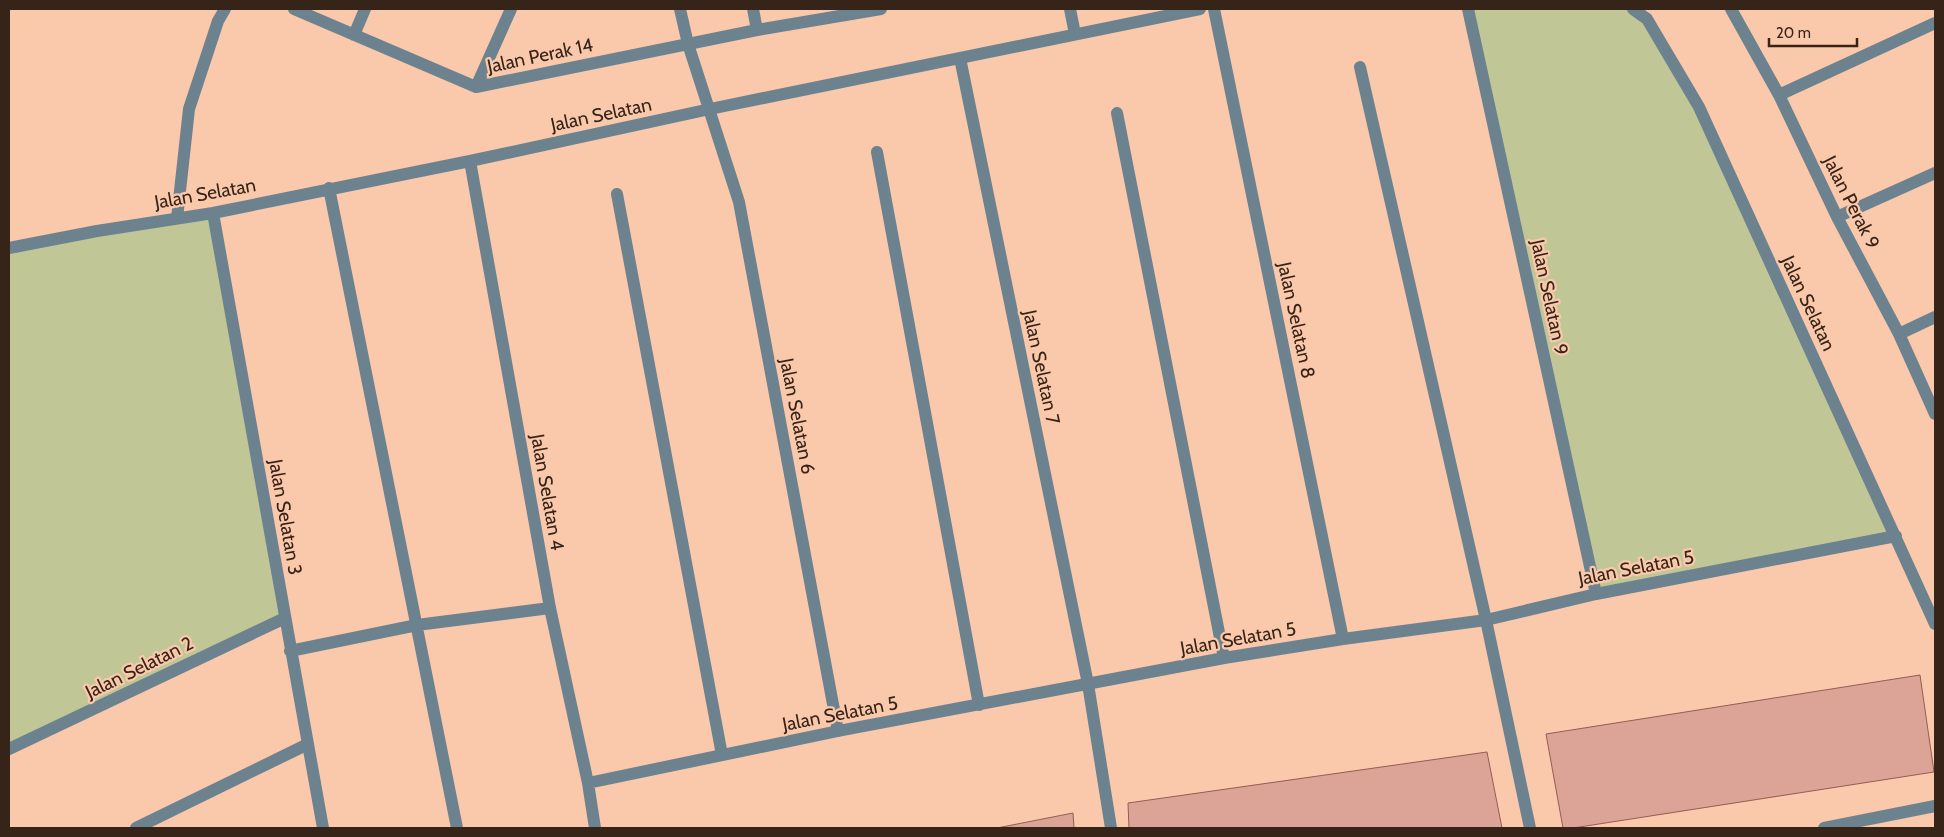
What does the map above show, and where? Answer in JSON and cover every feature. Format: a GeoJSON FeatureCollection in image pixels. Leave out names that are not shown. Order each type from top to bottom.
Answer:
{"type":"FeatureCollection","features":[{"type":"Feature","properties":{"kind":"street"},"geometry":{"type":"LineString","coordinates":[[177,218],[189,109],[218,21],[225,9]]}},
{"type":"Feature","properties":{"kind":"street","name":"Jalan Perak 14"},"geometry":{"type":"LineString","coordinates":[[294,9],[476,88],[757,30],[881,9]]}},
{"type":"Feature","properties":{"kind":"street"},"geometry":{"type":"LineString","coordinates":[[354,35],[365,9]]}},
{"type":"Feature","properties":{"kind":"street"},"geometry":{"type":"LineString","coordinates":[[476,88],[511,9]]}},
{"type":"Feature","properties":{"kind":"street","name":"Jalan Selatan 6"},"geometry":{"type":"LineString","coordinates":[[680,9],[688,44],[739,202],[838,731]]}},
{"type":"Feature","properties":{"kind":"street"},"geometry":{"type":"LineString","coordinates":[[753,9],[757,30]]}},
{"type":"Feature","properties":{"kind":"street"},"geometry":{"type":"LineString","coordinates":[[1070,9],[1075,34]]}},
{"type":"Feature","properties":{"kind":"street","name":"Jalan Selatan"},"geometry":{"type":"LineString","coordinates":[[9,248],[97,231],[213,213],[1200,9]]}},
{"type":"Feature","properties":{"kind":"street","name":"Jalan Selatan 8"},"geometry":{"type":"LineString","coordinates":[[1214,9],[1343,639]]}},
{"type":"Feature","properties":{"kind":"street","name":"Jalan Selatan 9"},"geometry":{"type":"LineString","coordinates":[[1468,9],[1596,594]]}},
{"type":"Feature","properties":{"kind":"street","name":"Jalan Selatan"},"geometry":{"type":"LineString","coordinates":[[1633,9],[1647,19],[1698,107],[1935,624]]}},
{"type":"Feature","properties":{"kind":"street","name":"Jalan Perak 9"},"geometry":{"type":"LineString","coordinates":[[1731,9],[1779,95],[1837,217],[1899,334],[1935,414]]}},
{"type":"Feature","properties":{"kind":"street"},"geometry":{"type":"LineString","coordinates":[[1779,95],[1935,23]]}},
{"type":"Feature","properties":{"kind":"street","name":"Jalan Selatan 7"},"geometry":{"type":"LineString","coordinates":[[960,58],[1088,684],[1111,828]]}},
{"type":"Feature","properties":{"kind":"street"},"geometry":{"type":"LineString","coordinates":[[1360,67],[1486,620],[1530,828]]}},
{"type":"Feature","properties":{"kind":"street"},"geometry":{"type":"LineString","coordinates":[[1117,113],[1224,658]]}},
{"type":"Feature","properties":{"kind":"street"},"geometry":{"type":"LineString","coordinates":[[877,152],[979,705]]}},
{"type":"Feature","properties":{"kind":"street","name":"Jalan Selatan 4"},"geometry":{"type":"LineString","coordinates":[[470,161],[550,608],[588,783],[595,828]]}},
{"type":"Feature","properties":{"kind":"street"},"geometry":{"type":"LineString","coordinates":[[1837,217],[1935,173]]}},
{"type":"Feature","properties":{"kind":"street"},"geometry":{"type":"LineString","coordinates":[[329,188],[457,828]]}},
{"type":"Feature","properties":{"kind":"street"},"geometry":{"type":"LineString","coordinates":[[617,194],[722,755]]}},
{"type":"Feature","properties":{"kind":"street","name":"Jalan Selatan 3"},"geometry":{"type":"LineString","coordinates":[[213,213],[323,828]]}},
{"type":"Feature","properties":{"kind":"street"},"geometry":{"type":"LineString","coordinates":[[1899,334],[1935,318]]}},
{"type":"Feature","properties":{"kind":"street","name":"Jalan Selatan 5"},"geometry":{"type":"LineString","coordinates":[[588,783],[838,731],[1224,658],[1343,639],[1486,620],[1596,594],[1896,536]]}},
{"type":"Feature","properties":{"kind":"street"},"geometry":{"type":"LineString","coordinates":[[290,651],[417,625],[550,608]]}},
{"type":"Feature","properties":{"kind":"street","name":"Jalan Selatan 2"},"geometry":{"type":"LineString","coordinates":[[9,749],[285,618]]}},
{"type":"Feature","properties":{"kind":"street"},"geometry":{"type":"LineString","coordinates":[[136,828],[308,744]]}},
{"type":"Feature","properties":{"kind":"street"},"geometry":{"type":"LineString","coordinates":[[1824,828],[1935,806]]}},
{"type":"Feature","properties":{"kind":"green space"},"geometry":{"type":"Polygon","coordinates":[[[1468,9],[1633,9],[1699,107],[1896,536],[1596,594],[1468,9]]]}},
{"type":"Feature","properties":{"kind":"green space"},"geometry":{"type":"Polygon","coordinates":[[[213,213],[285,618],[9,748],[9,248],[213,213]]]}},
{"type":"Feature","properties":{"kind":"building"},"geometry":{"type":"Polygon","coordinates":[[[1920,675],[1934,772],[1563,828],[1546,734],[1920,675]]]}},
{"type":"Feature","properties":{"kind":"building"},"geometry":{"type":"Polygon","coordinates":[[[1487,752],[1502,828],[1129,828],[1128,803],[1487,752]]]}},
{"type":"Feature","properties":{"kind":"building"},"geometry":{"type":"Polygon","coordinates":[[[1073,813],[1074,828],[997,828],[1073,813]]]}}]}
